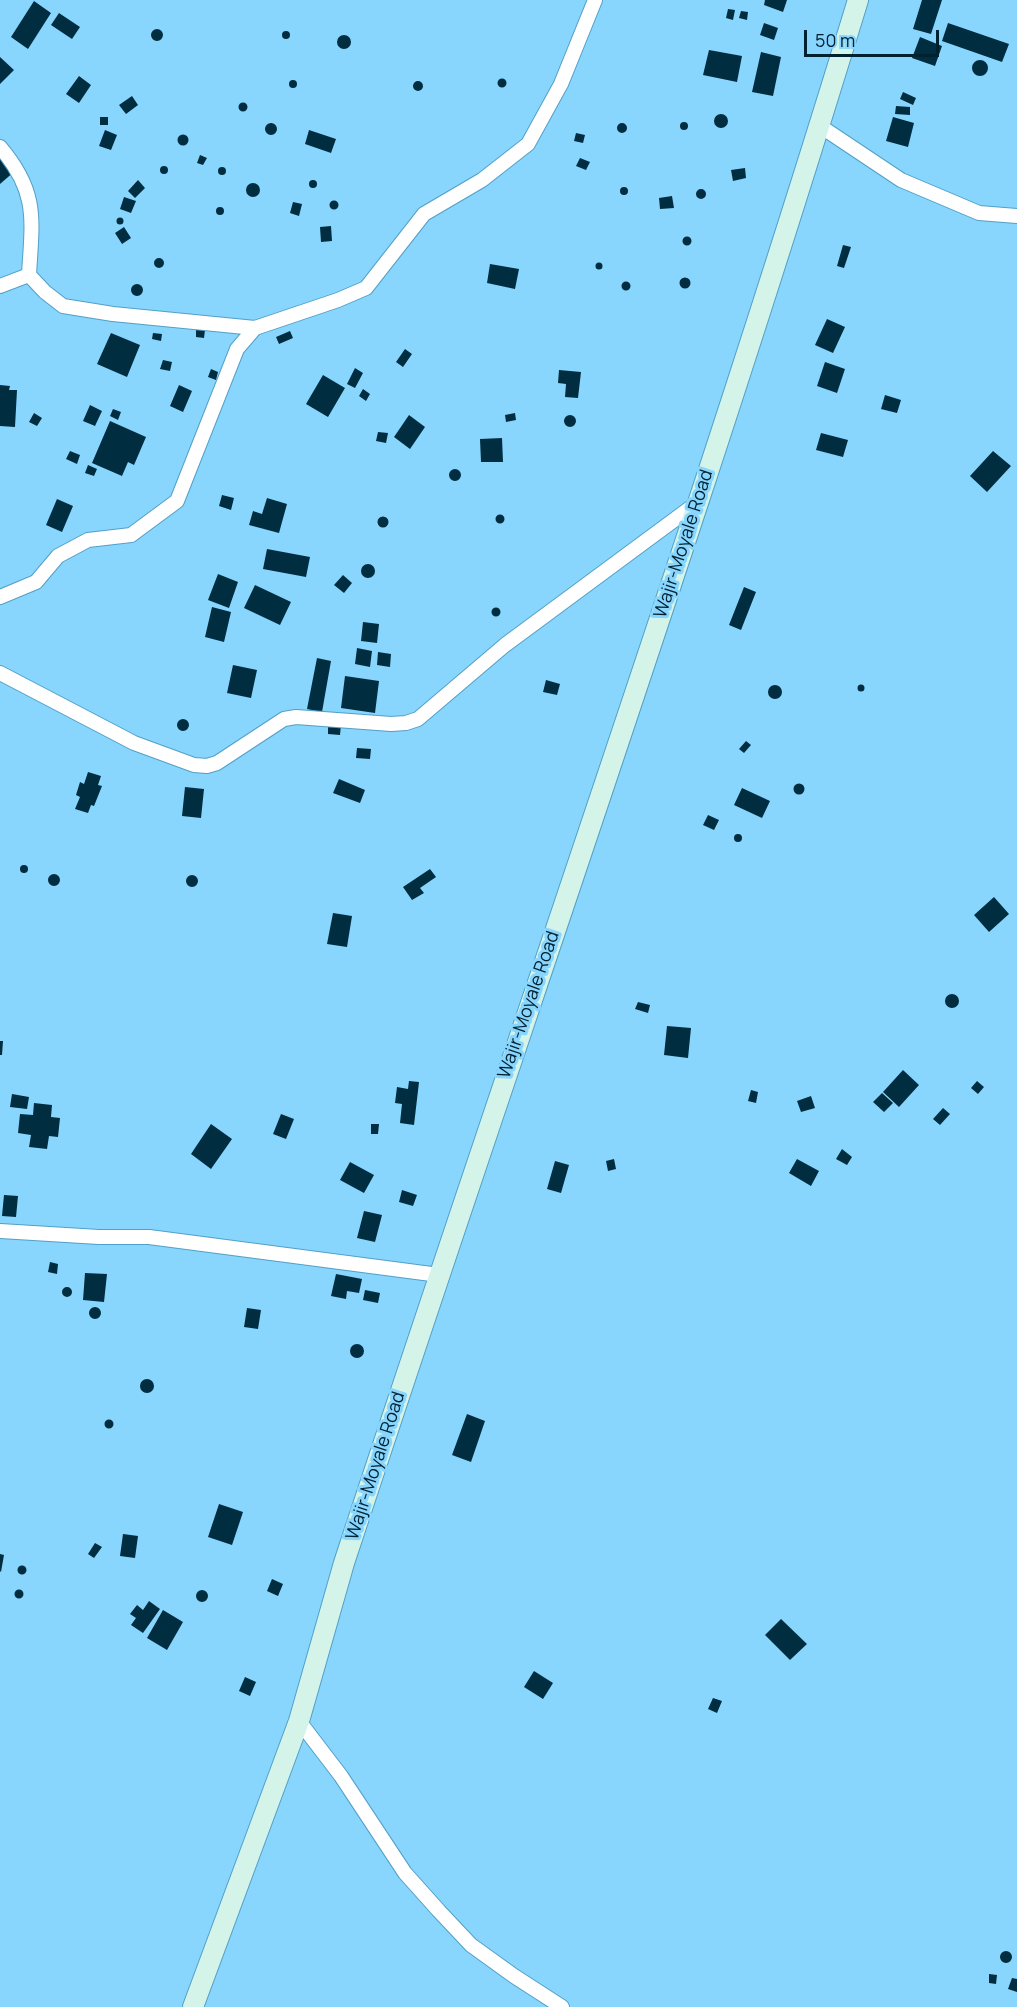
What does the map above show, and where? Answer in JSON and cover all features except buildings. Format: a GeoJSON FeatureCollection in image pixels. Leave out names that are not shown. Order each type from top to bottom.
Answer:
{"type":"FeatureCollection","features":[{"type":"Feature","properties":{"kind":"main road","name":"Wajir-Moyale Road"},"geometry":{"type":"LineString","coordinates":[[193,2007],[299,1721],[344,1563],[698,503],[820,126],[858,0]]}},
{"type":"Feature","properties":{"kind":"street"},"geometry":{"type":"LineString","coordinates":[[0,147],[12,161],[25,183],[32,207],[29,275],[63,306],[113,314],[255,328],[366,288],[424,214],[482,180],[528,144],[561,84],[595,0]]}},
{"type":"Feature","properties":{"kind":"street"},"geometry":{"type":"LineString","coordinates":[[820,126],[901,180],[979,213],[1017,216]]}},
{"type":"Feature","properties":{"kind":"street"},"geometry":{"type":"LineString","coordinates":[[0,286],[29,275]]}},
{"type":"Feature","properties":{"kind":"street"},"geometry":{"type":"LineString","coordinates":[[0,597],[36,582],[58,556],[88,540],[130,535],[177,501],[237,349],[255,328]]}},
{"type":"Feature","properties":{"kind":"street"},"geometry":{"type":"LineString","coordinates":[[0,673],[134,743],[194,765],[207,766],[217,763],[284,719],[296,717],[391,724],[406,723],[418,719],[505,645],[698,503]]}},
{"type":"Feature","properties":{"kind":"street"},"geometry":{"type":"LineString","coordinates":[[0,1232],[149,1237],[439,1275]]}},
{"type":"Feature","properties":{"kind":"street"},"geometry":{"type":"LineString","coordinates":[[299,1721],[341,1776],[405,1873],[439,1911],[471,1945],[562,2007]]}}]}
